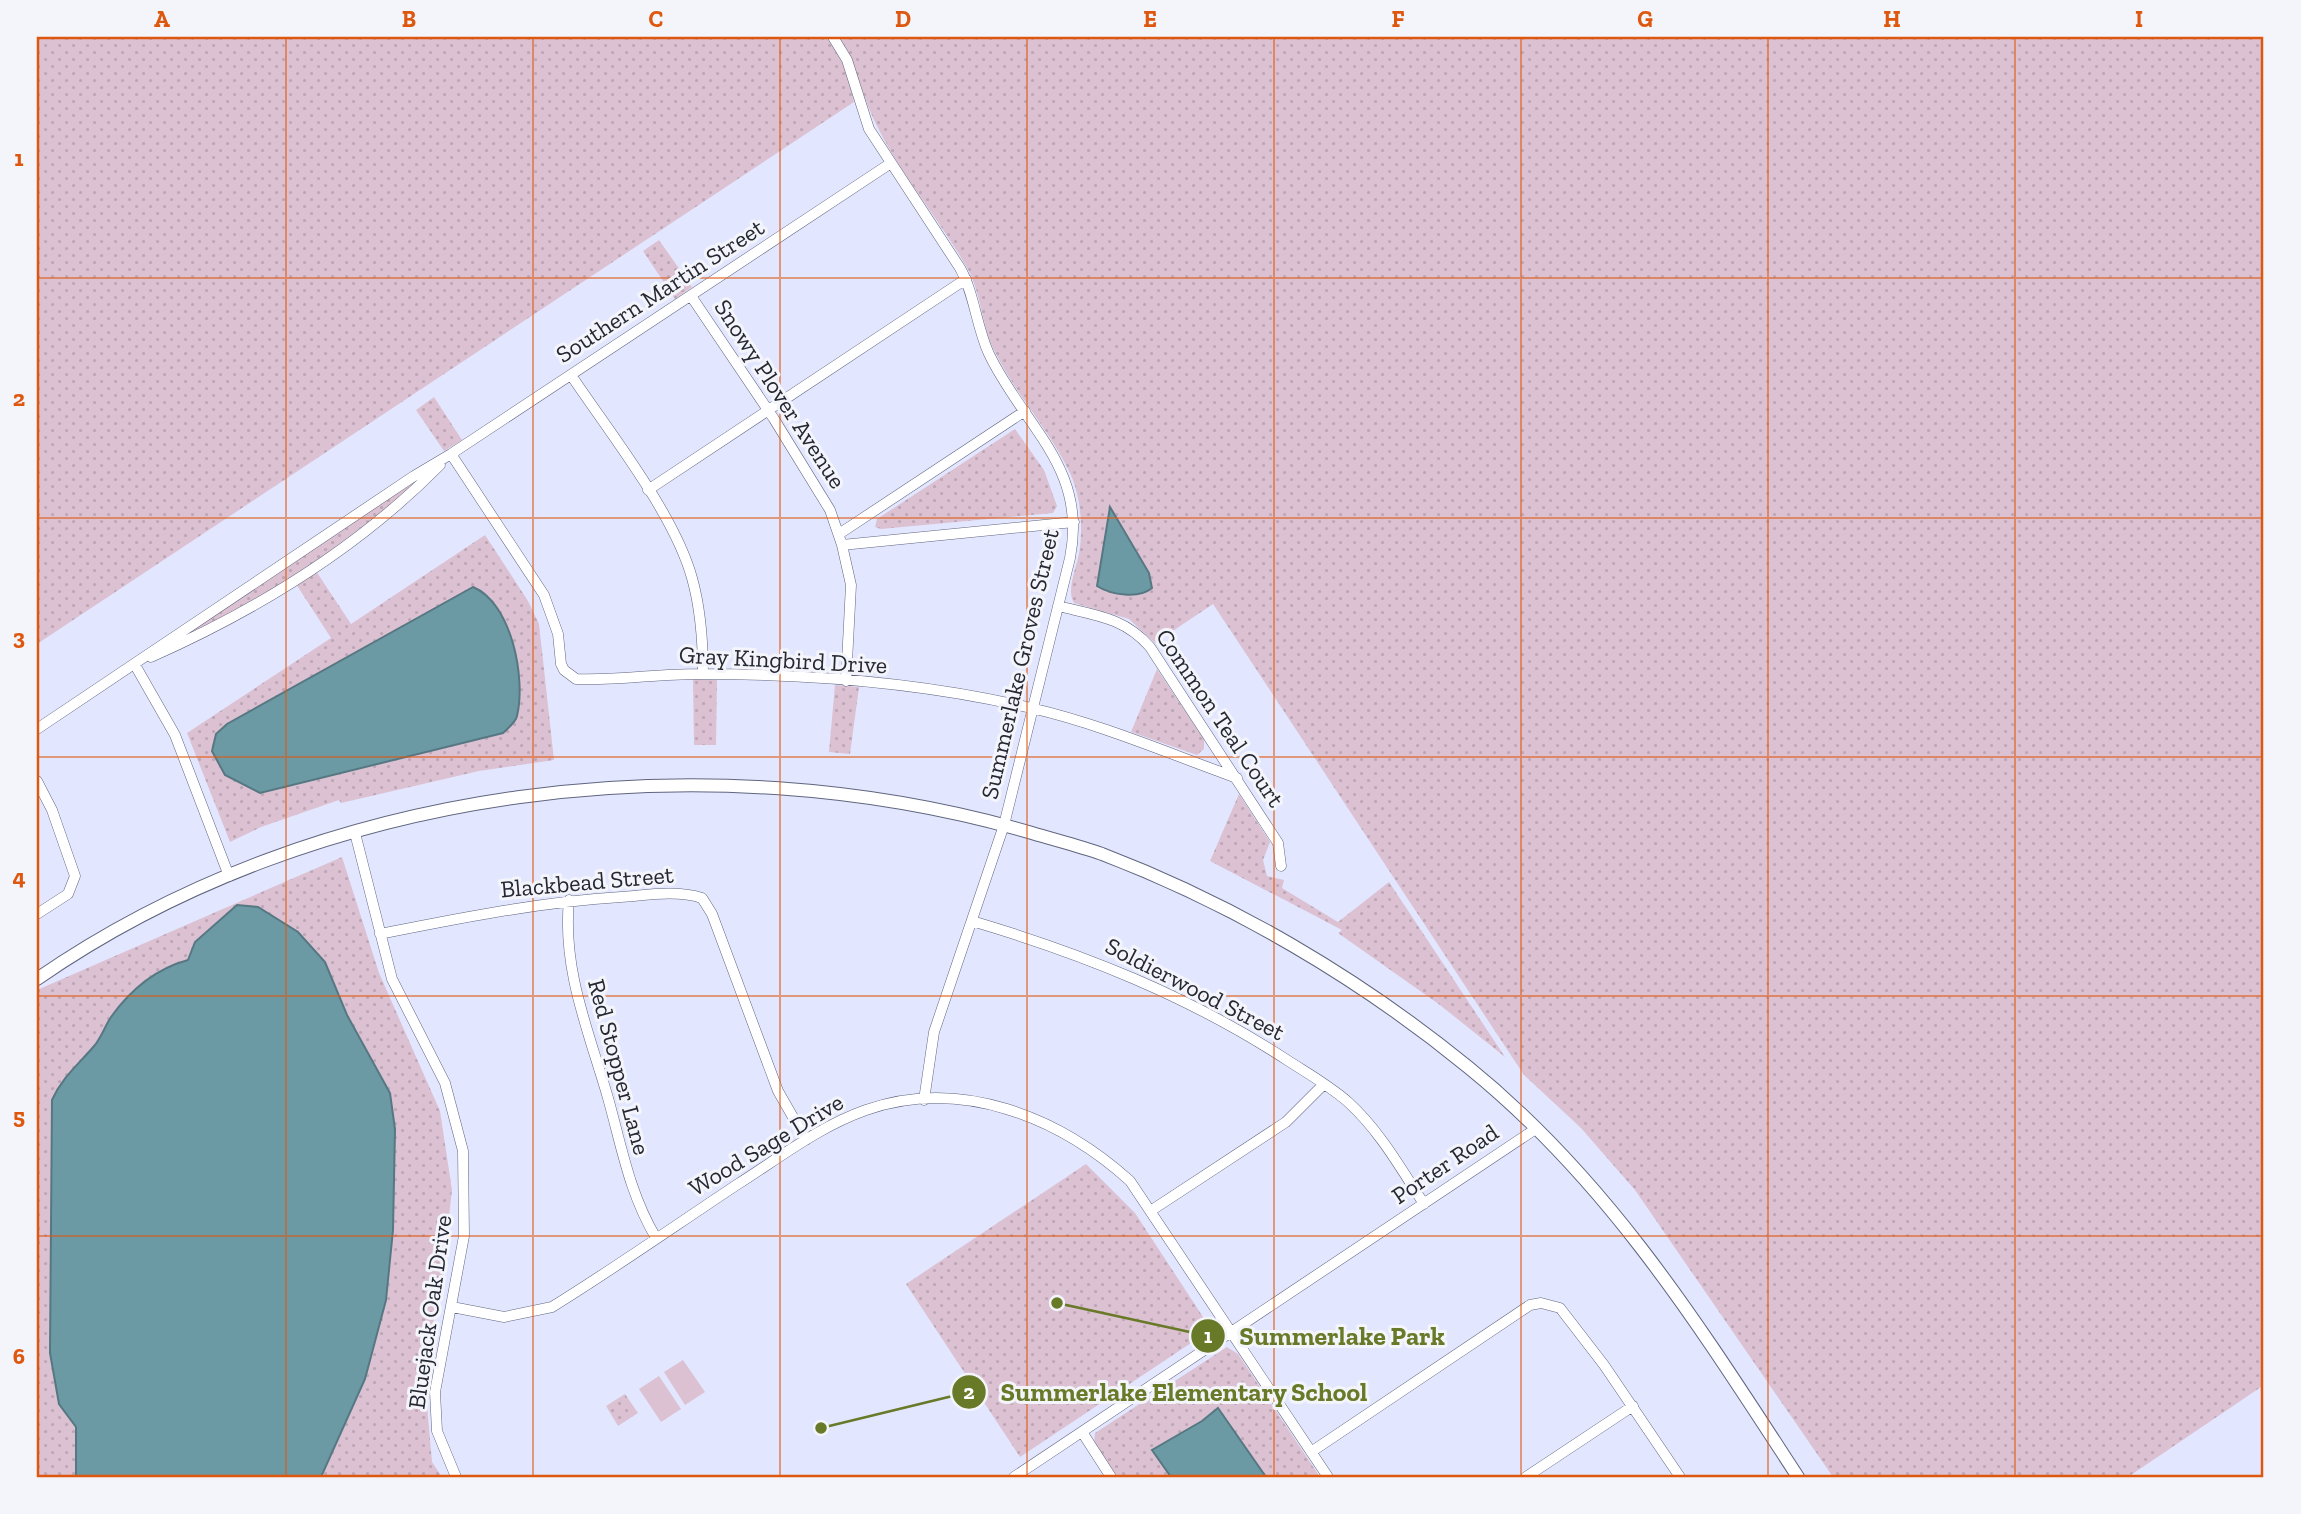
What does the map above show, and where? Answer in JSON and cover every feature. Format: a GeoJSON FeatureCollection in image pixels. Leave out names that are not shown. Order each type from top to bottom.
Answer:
{"type":"FeatureCollection","features":[{"type":"Feature","properties":{"kind":"main road"},"geometry":{"type":"LineString","coordinates":[[37,979],[118,928],[229,876],[355,833],[433,814],[580,790],[668,787],[784,788],[874,798],[1004,825],[1098,853],[1243,917],[1399,1014],[1469,1067],[1537,1128]]}},
{"type":"Feature","properties":{"kind":"main road","name":"Porter Road"},"geometry":{"type":"LineString","coordinates":[[1537,1128],[1614,1211],[1684,1301],[1798,1477]]}},
{"type":"Feature","properties":{"kind":"street","name":"Summerlake Groves Street"},"geometry":{"type":"LineString","coordinates":[[833,37],[847,60],[869,129],[966,279],[988,352],[1065,475],[1074,522],[1073,540],[1058,606],[1004,825],[934,1032],[924,1100]]}},
{"type":"Feature","properties":{"kind":"street","name":"Southern Martin Street"},"geometry":{"type":"LineString","coordinates":[[37,729],[135,665],[204,615],[891,163]]}},
{"type":"Feature","properties":{"kind":"street"},"geometry":{"type":"LineString","coordinates":[[648,490],[966,279]]}},
{"type":"Feature","properties":{"kind":"street","name":"Snowy Plover Avenue"},"geometry":{"type":"LineString","coordinates":[[691,296],[821,493],[841,539],[851,585],[852,608],[846,681]]}},
{"type":"Feature","properties":{"kind":"street"},"geometry":{"type":"LineString","coordinates":[[570,375],[676,536],[692,576],[703,630],[704,674]]}},
{"type":"Feature","properties":{"kind":"street"},"geometry":{"type":"LineString","coordinates":[[841,539],[1025,411]]}},
{"type":"Feature","properties":{"kind":"street","name":"Southern Martin Street"},"geometry":{"type":"LineString","coordinates":[[135,665],[212,630],[312,569],[388,513],[451,454]]}},
{"type":"Feature","properties":{"kind":"street","name":"Gray Kingbird Drive"},"geometry":{"type":"LineString","coordinates":[[451,454],[544,595],[558,634],[564,670],[576,679],[704,674],[846,681],[922,689],[1032,708],[1129,738],[1237,779]]}},
{"type":"Feature","properties":{"kind":"street"},"geometry":{"type":"LineString","coordinates":[[841,539],[1074,522]]}},
{"type":"Feature","properties":{"kind":"street","name":"Common Teal Court"},"geometry":{"type":"LineString","coordinates":[[1058,606],[1117,621],[1139,634],[1278,843],[1281,866]]}},
{"type":"Feature","properties":{"kind":"street"},"geometry":{"type":"LineString","coordinates":[[135,665],[175,735],[229,876]]}},
{"type":"Feature","properties":{"kind":"street"},"geometry":{"type":"LineString","coordinates":[[37,781],[52,810],[75,876],[68,894],[37,914]]}},
{"type":"Feature","properties":{"kind":"street","name":"Bluejack Oak Drive"},"geometry":{"type":"LineString","coordinates":[[355,833],[392,979],[445,1083],[463,1151],[464,1236],[435,1391],[435,1412],[442,1449],[456,1477]]}},
{"type":"Feature","properties":{"kind":"street","name":"Blackbead Street"},"geometry":{"type":"LineString","coordinates":[[380,934],[500,909],[569,900],[676,893],[702,898],[712,914],[778,1091],[806,1140]]}},
{"type":"Feature","properties":{"kind":"street","name":"Red Stopper Lane"},"geometry":{"type":"LineString","coordinates":[[569,900],[568,944],[578,1004],[613,1118],[632,1192],[656,1238]]}},
{"type":"Feature","properties":{"kind":"street","name":"Soldierwood Street"},"geometry":{"type":"LineString","coordinates":[[972,921],[1062,948],[1132,976],[1237,1028],[1347,1101],[1385,1144],[1424,1204]]}},
{"type":"Feature","properties":{"kind":"street"},"geometry":{"type":"LineString","coordinates":[[1152,1210],[1286,1122],[1323,1085]]}},
{"type":"Feature","properties":{"kind":"street","name":"Wood Sage Drive"},"geometry":{"type":"LineString","coordinates":[[452,1307],[504,1317],[552,1307],[806,1140],[866,1110],[898,1102],[924,1100],[998,1104],[1056,1127],[1110,1163],[1130,1181],[1152,1210],[1328,1477]]}},
{"type":"Feature","properties":{"kind":"street","name":"Porter Road"},"geometry":{"type":"LineString","coordinates":[[1014,1477],[1537,1128]]}},
{"type":"Feature","properties":{"kind":"street"},"geometry":{"type":"LineString","coordinates":[[1311,1452],[1530,1305],[1541,1303],[1560,1308],[1633,1406],[1680,1477]]}},
{"type":"Feature","properties":{"kind":"street"},"geometry":{"type":"LineString","coordinates":[[1526,1477],[1633,1406]]}},
{"type":"Feature","properties":{"kind":"street"},"geometry":{"type":"LineString","coordinates":[[1082,1432],[1111,1477]]}},
{"type":"Feature","properties":{"kind":"shaded area"},"geometry":{"type":"Polygon","coordinates":[[[37,37],[2264,37],[2264,1385],[2128,1477],[1833,1477],[1635,1190],[1581,1128],[1524,1075],[1213,604],[1155,643],[1129,619],[1074,603],[1071,591],[1081,527],[1080,507],[1072,478],[1051,439],[1003,367],[990,342],[979,298],[966,266],[893,155],[869,108],[860,83],[851,89],[854,102],[37,644],[37,37]]]}},
{"type":"Feature","properties":{"kind":"shaded area"},"geometry":{"type":"Polygon","coordinates":[[[659,240],[692,287],[675,299],[643,251],[659,240]]]}},
{"type":"Feature","properties":{"kind":"shaded area"},"geometry":{"type":"Polygon","coordinates":[[[434,397],[462,440],[444,451],[416,410],[434,397]]]}},
{"type":"Feature","properties":{"kind":"shaded area"},"geometry":{"type":"Polygon","coordinates":[[[1015,429],[1044,470],[1057,506],[1053,513],[881,529],[875,527],[877,519],[1015,429]]]}},
{"type":"Feature","properties":{"kind":"shaded area"},"geometry":{"type":"Polygon","coordinates":[[[417,478],[420,480],[379,514],[295,575],[212,624],[173,640],[417,478]]]}},
{"type":"Feature","properties":{"kind":"shaded area"},"geometry":{"type":"Polygon","coordinates":[[[1110,507],[1149,573],[1152,588],[1140,594],[1110,592],[1097,586],[1110,507]]]}},
{"type":"Feature","properties":{"kind":"shaded area"},"geometry":{"type":"Polygon","coordinates":[[[485,535],[528,601],[539,624],[554,760],[479,771],[341,803],[339,800],[261,827],[230,842],[187,733],[331,638],[296,584],[316,571],[351,624],[485,535]]]}},
{"type":"Feature","properties":{"kind":"shaded area"},"geometry":{"type":"Polygon","coordinates":[[[473,587],[498,609],[513,644],[517,663],[517,716],[503,733],[260,793],[225,775],[212,751],[216,734],[227,724],[473,587]]]}},
{"type":"Feature","properties":{"kind":"shaded area"},"geometry":{"type":"Polygon","coordinates":[[[1157,669],[1204,739],[1204,749],[1197,755],[1131,732],[1157,669]]]}},
{"type":"Feature","properties":{"kind":"shaded area"},"geometry":{"type":"Polygon","coordinates":[[[693,679],[717,680],[716,745],[694,745],[693,679]]]}},
{"type":"Feature","properties":{"kind":"shaded area"},"geometry":{"type":"Polygon","coordinates":[[[835,685],[859,687],[850,754],[829,752],[835,685]]]}},
{"type":"Feature","properties":{"kind":"shaded area"},"geometry":{"type":"Polygon","coordinates":[[[1239,794],[1270,842],[1263,860],[1267,876],[1284,880],[1282,888],[1338,922],[1389,882],[1505,1057],[1440,1005],[1338,933],[1342,930],[1210,861],[1239,794]]]}},
{"type":"Feature","properties":{"kind":"shaded area"},"geometry":{"type":"Polygon","coordinates":[[[342,857],[379,973],[440,1111],[452,1190],[443,1271],[424,1372],[432,1462],[442,1477],[37,1477],[37,990],[342,857]]]}},
{"type":"Feature","properties":{"kind":"shaded area"},"geometry":{"type":"Polygon","coordinates":[[[237,905],[258,907],[298,932],[325,962],[347,1015],[390,1093],[395,1129],[393,1230],[386,1300],[365,1379],[321,1477],[76,1477],[76,1427],[59,1404],[50,1353],[52,1100],[127,998],[154,975],[188,960],[195,942],[237,905]]]}},
{"type":"Feature","properties":{"kind":"shaded area"},"geometry":{"type":"Polygon","coordinates":[[[1086,1164],[1135,1213],[1207,1323],[1203,1335],[1020,1457],[906,1284],[1086,1164]]]}},
{"type":"Feature","properties":{"kind":"shaded area"},"geometry":{"type":"Polygon","coordinates":[[[1227,1347],[1238,1354],[1320,1477],[1116,1477],[1094,1444],[1095,1433],[1227,1347]]]}},
{"type":"Feature","properties":{"kind":"shaded area"},"geometry":{"type":"Polygon","coordinates":[[[683,1360],[705,1392],[685,1405],[664,1372],[683,1360]]]}},
{"type":"Feature","properties":{"kind":"shaded area"},"geometry":{"type":"Polygon","coordinates":[[[659,1376],[681,1409],[661,1422],[639,1389],[659,1376]]]}},
{"type":"Feature","properties":{"kind":"shaded area"},"geometry":{"type":"Polygon","coordinates":[[[625,1394],[638,1413],[618,1426],[606,1406],[625,1394]]]}},
{"type":"Feature","properties":{"kind":"shaded area"},"geometry":{"type":"Polygon","coordinates":[[[1218,1408],[1266,1477],[1171,1477],[1152,1450],[1202,1421],[1218,1408]]]}},
{"type":"Feature","properties":{"kind":"place","name":"Summerlake Park"},"geometry":{"type":"Point","coordinates":[1057,1303]}},
{"type":"Feature","properties":{"kind":"place","name":"Summerlake Elementary School"},"geometry":{"type":"Point","coordinates":[821,1428]}}]}
